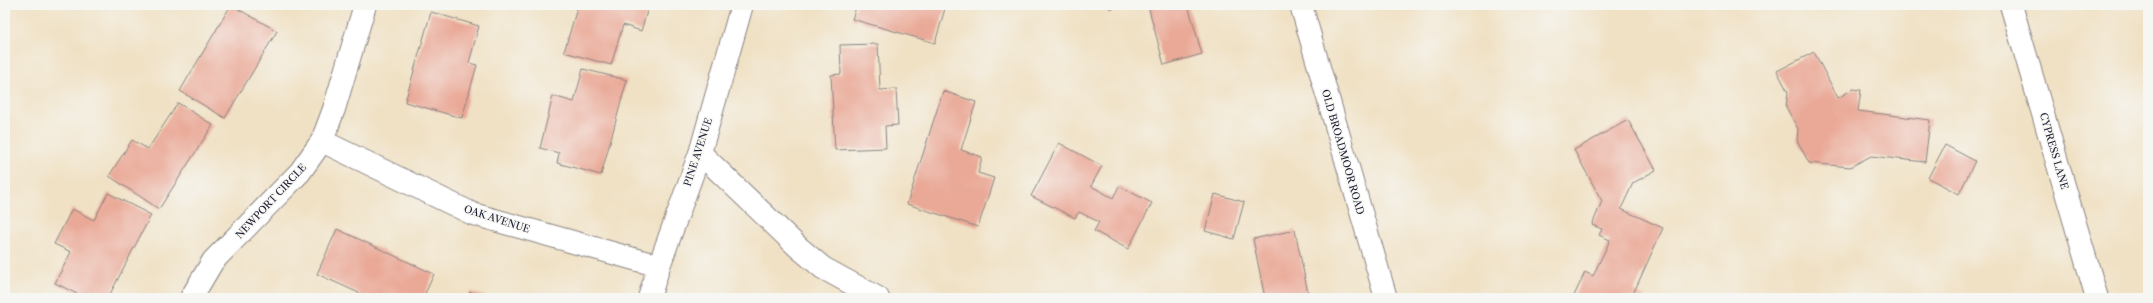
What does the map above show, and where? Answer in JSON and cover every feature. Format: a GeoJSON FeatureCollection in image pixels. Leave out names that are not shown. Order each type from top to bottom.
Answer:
{"type":"FeatureCollection","features":[{"type":"Feature","properties":{"kind":"street","name":"NEWPORT CIRCLE"},"geometry":{"type":"LineString","coordinates":[[191,298],[213,262],[300,172],[322,141],[334,109],[364,5]]}},
{"type":"Feature","properties":{"kind":"street","name":"PINE AVENUE"},"geometry":{"type":"LineString","coordinates":[[649,298],[700,153],[742,5]]}},
{"type":"Feature","properties":{"kind":"street","name":"OLD BROADMOOR ROAD"},"geometry":{"type":"LineString","coordinates":[[1301,5],[1386,298]]}},
{"type":"Feature","properties":{"kind":"street","name":"CYPRESS LANE"},"geometry":{"type":"LineString","coordinates":[[2011,5],[2097,298]]}},
{"type":"Feature","properties":{"kind":"street","name":"OAK AVENUE"},"geometry":{"type":"LineString","coordinates":[[322,141],[473,214],[659,266]]}},
{"type":"Feature","properties":{"kind":"street"},"geometry":{"type":"LineString","coordinates":[[700,153],[798,247],[823,268],[878,298]]}},
{"type":"Feature","properties":{"kind":"building"},"geometry":{"type":"Polygon","coordinates":[[[231,5],[277,31],[225,118],[180,91],[231,5]]]}},
{"type":"Feature","properties":{"kind":"building"},"geometry":{"type":"Polygon","coordinates":[[[578,5],[649,5],[641,31],[623,25],[611,65],[564,52],[578,5]]]}},
{"type":"Feature","properties":{"kind":"building"},"geometry":{"type":"Polygon","coordinates":[[[857,5],[946,5],[935,43],[852,19],[857,5]]]}},
{"type":"Feature","properties":{"kind":"building"},"geometry":{"type":"Polygon","coordinates":[[[1109,5],[1120,5],[1110,9],[1109,5]]]}},
{"type":"Feature","properties":{"kind":"building"},"geometry":{"type":"Polygon","coordinates":[[[1163,5],[1188,5],[1202,54],[1164,65],[1149,9],[1163,5]]]}},
{"type":"Feature","properties":{"kind":"building"},"geometry":{"type":"Polygon","coordinates":[[[431,12],[479,26],[469,63],[477,65],[462,118],[405,102],[431,12]]]}},
{"type":"Feature","properties":{"kind":"building"},"geometry":{"type":"Polygon","coordinates":[[[878,44],[880,90],[896,89],[898,125],[885,126],[886,148],[835,150],[831,75],[841,74],[840,45],[878,44]]]}},
{"type":"Feature","properties":{"kind":"building"},"geometry":{"type":"Polygon","coordinates":[[[1814,52],[1838,98],[1853,89],[1861,90],[1858,111],[1930,120],[1925,162],[1871,156],[1850,167],[1809,163],[1797,140],[1798,129],[1786,107],[1788,92],[1777,71],[1814,52]]]}},
{"type":"Feature","properties":{"kind":"building"},"geometry":{"type":"Polygon","coordinates":[[[583,69],[627,80],[601,175],[557,163],[559,153],[540,148],[553,96],[574,102],[583,69]]]}},
{"type":"Feature","properties":{"kind":"building"},"geometry":{"type":"Polygon","coordinates":[[[943,91],[976,102],[961,150],[982,157],[978,173],[994,178],[978,227],[907,204],[943,91]]]}},
{"type":"Feature","properties":{"kind":"building"},"geometry":{"type":"Polygon","coordinates":[[[178,103],[213,125],[159,209],[109,176],[132,140],[148,149],[178,103]]]}},
{"type":"Feature","properties":{"kind":"building"},"geometry":{"type":"Polygon","coordinates":[[[1628,120],[1656,170],[1633,183],[1621,209],[1663,228],[1634,292],[1647,298],[1573,298],[1585,272],[1593,276],[1610,240],[1599,235],[1602,229],[1592,225],[1602,201],[1574,150],[1628,120]]]}},
{"type":"Feature","properties":{"kind":"building"},"geometry":{"type":"Polygon","coordinates":[[[1059,143],[1102,166],[1091,186],[1113,198],[1119,186],[1152,203],[1128,249],[1094,231],[1099,222],[1079,212],[1075,218],[1031,196],[1059,143]]]}},
{"type":"Feature","properties":{"kind":"building"},"geometry":{"type":"Polygon","coordinates":[[[1945,145],[1975,161],[1959,194],[1928,178],[1945,145]]]}},
{"type":"Feature","properties":{"kind":"building"},"geometry":{"type":"Polygon","coordinates":[[[108,193],[151,215],[108,298],[85,298],[55,283],[71,252],[54,244],[72,209],[94,220],[108,193]]]}},
{"type":"Feature","properties":{"kind":"building"},"geometry":{"type":"Polygon","coordinates":[[[1215,194],[1244,202],[1234,239],[1205,231],[1215,194]]]}},
{"type":"Feature","properties":{"kind":"building"},"geometry":{"type":"Polygon","coordinates":[[[337,229],[434,274],[423,298],[357,298],[359,293],[317,274],[337,229]]]}},
{"type":"Feature","properties":{"kind":"building"},"geometry":{"type":"Polygon","coordinates":[[[1295,230],[1309,298],[1265,298],[1253,239],[1295,230]]]}},
{"type":"Feature","properties":{"kind":"building"},"geometry":{"type":"Polygon","coordinates":[[[470,292],[490,298],[469,298],[470,292]]]}}]}
